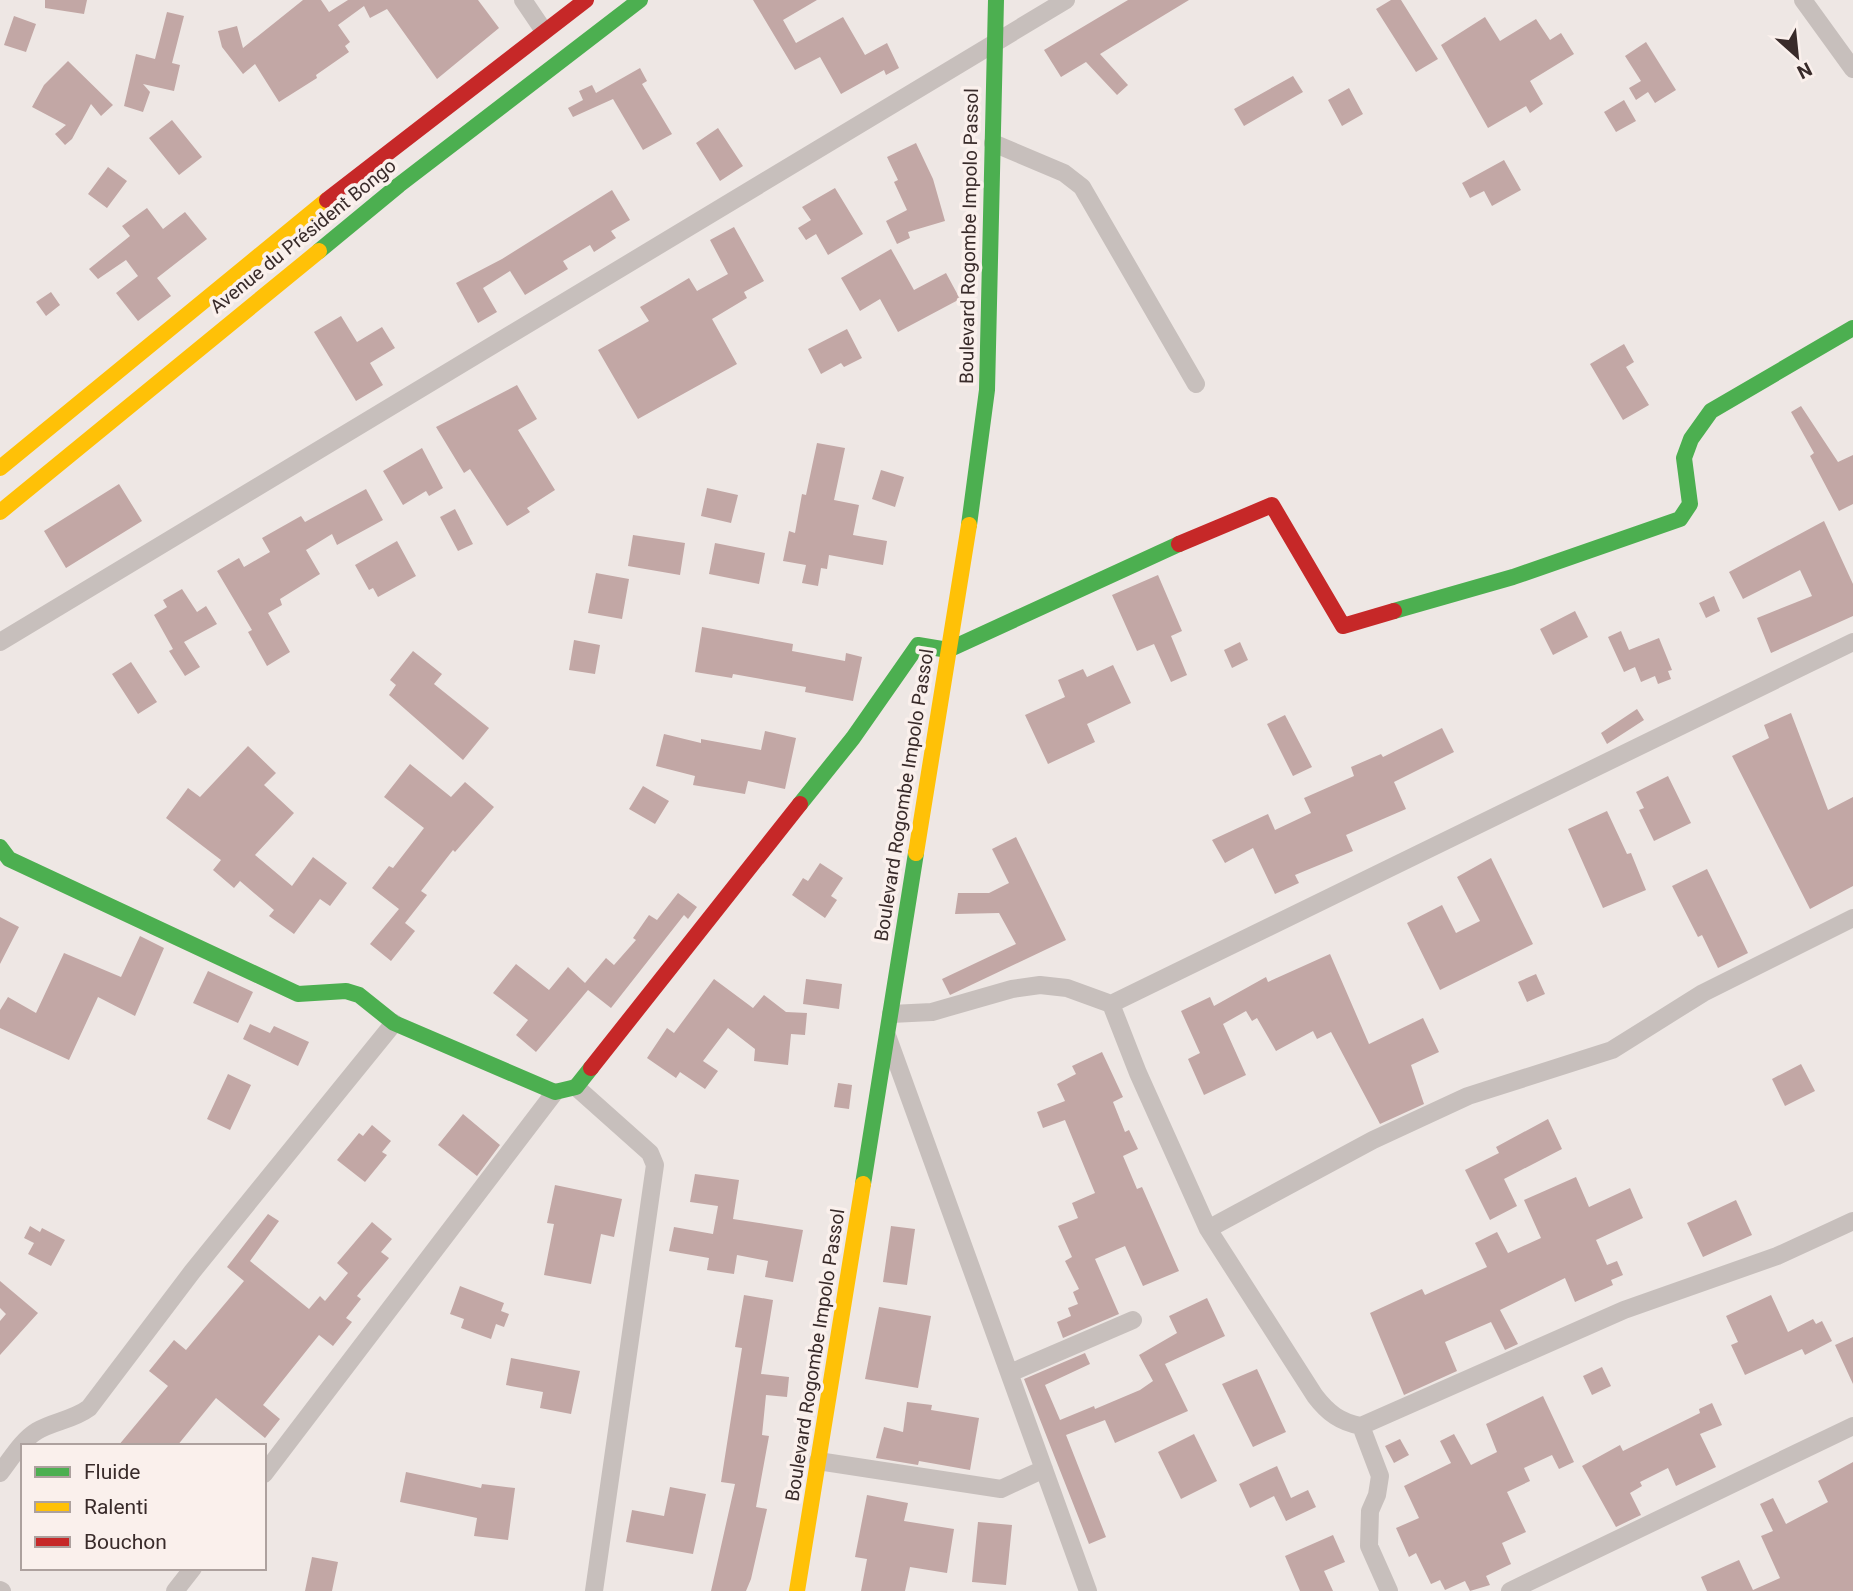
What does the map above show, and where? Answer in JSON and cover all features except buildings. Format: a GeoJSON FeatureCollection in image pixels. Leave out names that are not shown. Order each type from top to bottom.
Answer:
{"type":"FeatureCollection","features":[{"type":"Feature","properties":{"kind":"street"},"geometry":{"type":"LineString","coordinates":[[523,0],[544,32]]}},
{"type":"Feature","properties":{"kind":"street","name":"Avenue du Président Bongo"},"geometry":{"type":"LineString","coordinates":[[0,468],[377,159],[586,0]]}},
{"type":"Feature","properties":{"kind":"street","name":"Avenue du Président Bongo"},"geometry":{"type":"LineString","coordinates":[[0,512],[399,184],[640,0]]}},
{"type":"Feature","properties":{"kind":"street","name":"Boulevard Rogombe Impolo Passol"},"geometry":{"type":"LineString","coordinates":[[797,1591],[980,458],[986,404],[996,0]]}},
{"type":"Feature","properties":{"kind":"street"},"geometry":{"type":"LineString","coordinates":[[0,642],[1066,0]]}},
{"type":"Feature","properties":{"kind":"street"},"geometry":{"type":"LineString","coordinates":[[1803,0],[1851,58]]}},
{"type":"Feature","properties":{"kind":"street"},"geometry":{"type":"LineString","coordinates":[[993,143],[1065,173],[1082,187],[1196,384]]}},
{"type":"Feature","properties":{"kind":"street"},"geometry":{"type":"LineString","coordinates":[[3,860],[298,994],[316,996],[346,990],[361,995],[377,1013],[394,1023],[555,1091],[576,1087],[853,738],[918,645],[948,650],[1156,553],[1272,505],[1343,626],[1513,577],[1654,528],[1687,513],[1692,501],[1683,460],[1694,432],[1711,411],[1853,328]]}},
{"type":"Feature","properties":{"kind":"street"},"geometry":{"type":"LineString","coordinates":[[891,1014],[932,1013],[1012,989],[1040,985],[1068,988],[1111,1004],[1853,642]]}},
{"type":"Feature","properties":{"kind":"street"},"geometry":{"type":"LineString","coordinates":[[1208,1229],[1373,1140],[1468,1096],[1612,1050],[1703,993],[1853,918]]}},
{"type":"Feature","properties":{"kind":"street"},"geometry":{"type":"LineString","coordinates":[[1111,1004],[1138,1073],[1208,1229],[1321,1403],[1344,1423],[1362,1426],[1624,1310],[1777,1256],[1853,1220]]}},
{"type":"Feature","properties":{"kind":"street"},"geometry":{"type":"LineString","coordinates":[[23,1444],[39,1430],[76,1417],[89,1408],[192,1272],[394,1023]]}},
{"type":"Feature","properties":{"kind":"street"},"geometry":{"type":"LineString","coordinates":[[888,1038],[1088,1591]]}},
{"type":"Feature","properties":{"kind":"street"},"geometry":{"type":"LineString","coordinates":[[576,1087],[650,1153],[655,1165],[594,1591]]}},
{"type":"Feature","properties":{"kind":"street"},"geometry":{"type":"LineString","coordinates":[[266,1471],[555,1091]]}},
{"type":"Feature","properties":{"kind":"street"},"geometry":{"type":"LineString","coordinates":[[1010,1373],[1133,1320]]}},
{"type":"Feature","properties":{"kind":"street"},"geometry":{"type":"LineString","coordinates":[[1362,1426],[1380,1476],[1377,1495],[1370,1511],[1369,1546],[1389,1591]]}},
{"type":"Feature","properties":{"kind":"street"},"geometry":{"type":"LineString","coordinates":[[1510,1591],[1853,1426]]}},
{"type":"Feature","properties":{"kind":"street"},"geometry":{"type":"LineString","coordinates":[[0,1473],[21,1447]]}},
{"type":"Feature","properties":{"kind":"street"},"geometry":{"type":"LineString","coordinates":[[818,1461],[1001,1489],[1044,1469]]}},
{"type":"Feature","properties":{"kind":"street"},"geometry":{"type":"LineString","coordinates":[[176,1591],[192,1570]]}},
{"type":"Feature","properties":{"kind":"traffic: fast"},"geometry":{"type":"LineString","coordinates":[[319,251],[399,185],[640,0]]}},
{"type":"Feature","properties":{"kind":"traffic: fast"},"geometry":{"type":"LineString","coordinates":[[969,525],[987,390],[996,0]]}},
{"type":"Feature","properties":{"kind":"traffic: fast"},"geometry":{"type":"LineString","coordinates":[[1394,611],[1513,577],[1680,519],[1690,504],[1684,458],[1691,439],[1711,411],[1853,328]]}},
{"type":"Feature","properties":{"kind":"traffic: fast"},"geometry":{"type":"LineString","coordinates":[[800,804],[853,738],[918,645],[948,650],[1179,544]]}},
{"type":"Feature","properties":{"kind":"traffic: fast"},"geometry":{"type":"LineString","coordinates":[[0,847],[9,859],[298,994],[346,991],[359,995],[394,1023],[555,1092],[576,1087],[591,1068]]}},
{"type":"Feature","properties":{"kind":"traffic: fast"},"geometry":{"type":"LineString","coordinates":[[863,1184],[916,853]]}},
{"type":"Feature","properties":{"kind":"traffic: slow"},"geometry":{"type":"LineString","coordinates":[[0,468],[327,200]]}},
{"type":"Feature","properties":{"kind":"traffic: slow"},"geometry":{"type":"LineString","coordinates":[[0,512],[319,251]]}},
{"type":"Feature","properties":{"kind":"traffic: slow"},"geometry":{"type":"LineString","coordinates":[[916,853],[969,525]]}},
{"type":"Feature","properties":{"kind":"traffic: slow"},"geometry":{"type":"LineString","coordinates":[[797,1591],[863,1184]]}},
{"type":"Feature","properties":{"kind":"traffic: jam"},"geometry":{"type":"LineString","coordinates":[[327,200],[586,0]]}},
{"type":"Feature","properties":{"kind":"traffic: jam"},"geometry":{"type":"LineString","coordinates":[[1179,544],[1272,505],[1343,626],[1394,611]]}},
{"type":"Feature","properties":{"kind":"traffic: jam"},"geometry":{"type":"LineString","coordinates":[[591,1068],[800,804]]}}]}
